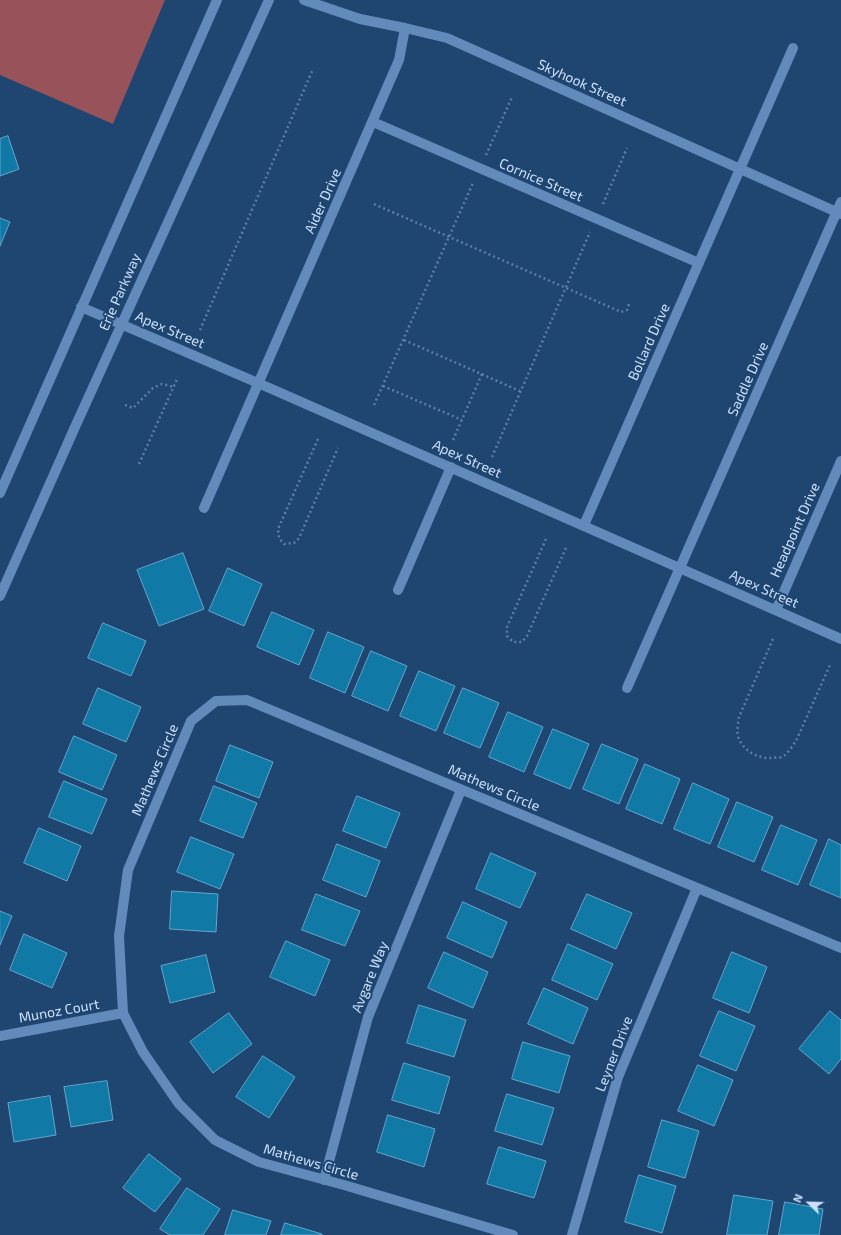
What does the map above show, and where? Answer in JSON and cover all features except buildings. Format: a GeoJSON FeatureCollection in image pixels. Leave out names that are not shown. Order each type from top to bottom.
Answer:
{"type":"FeatureCollection","features":[{"type":"Feature","properties":{"kind":"street","name":"Erie Parkway"},"geometry":{"type":"LineString","coordinates":[[0,493],[217,0]]}},
{"type":"Feature","properties":{"kind":"street","name":"Erie Parkway"},"geometry":{"type":"LineString","coordinates":[[0,596],[269,0]]}},
{"type":"Feature","properties":{"kind":"street","name":"Skyhook Street"},"geometry":{"type":"LineString","coordinates":[[304,0],[360,19],[447,38],[839,213]]}},
{"type":"Feature","properties":{"kind":"street","name":"Aider Drive"},"geometry":{"type":"LineString","coordinates":[[204,508],[400,60],[405,28]]}},
{"type":"Feature","properties":{"kind":"street","name":"Bollard Drive"},"geometry":{"type":"LineString","coordinates":[[584,525],[794,48]]}},
{"type":"Feature","properties":{"kind":"street","name":"Cornice Street"},"geometry":{"type":"LineString","coordinates":[[373,122],[699,263]]}},
{"type":"Feature","properties":{"kind":"street","name":"Saddle Drive"},"geometry":{"type":"LineString","coordinates":[[627,688],[839,213],[841,202]]}},
{"type":"Feature","properties":{"kind":"street","name":"Apex Street"},"geometry":{"type":"LineString","coordinates":[[81,307],[584,525],[841,639]]}},
{"type":"Feature","properties":{"kind":"street","name":"Headpoint Drive"},"geometry":{"type":"LineString","coordinates":[[776,610],[841,461]]}},
{"type":"Feature","properties":{"kind":"street"},"geometry":{"type":"LineString","coordinates":[[398,590],[451,467]]}},
{"type":"Feature","properties":{"kind":"street","name":"Mathews Circle"},"geometry":{"type":"LineString","coordinates":[[513,1235],[259,1162],[215,1140],[180,1104],[143,1052],[123,1013],[119,936],[128,870],[191,721],[216,701],[247,700],[841,948]]}},
{"type":"Feature","properties":{"kind":"street","name":"Avgare Way"},"geometry":{"type":"LineString","coordinates":[[324,1180],[368,1017],[462,790]]}},
{"type":"Feature","properties":{"kind":"street","name":"Leyner Drive"},"geometry":{"type":"LineString","coordinates":[[572,1235],[618,1077],[697,888]]}},
{"type":"Feature","properties":{"kind":"street","name":"Munoz Court"},"geometry":{"type":"LineString","coordinates":[[0,1036],[123,1013]]}},
{"type":"Feature","properties":{"kind":"path"},"geometry":{"type":"LineString","coordinates":[[200,330],[312,69]]}},
{"type":"Feature","properties":{"kind":"path"},"geometry":{"type":"LineString","coordinates":[[374,406],[512,97]]}},
{"type":"Feature","properties":{"kind":"path"},"geometry":{"type":"LineString","coordinates":[[492,457],[627,148]]}},
{"type":"Feature","properties":{"kind":"path"},"geometry":{"type":"LineString","coordinates":[[374,204],[621,312],[627,310],[629,304]]}},
{"type":"Feature","properties":{"kind":"path"},"geometry":{"type":"LineString","coordinates":[[404,340],[520,391]]}},
{"type":"Feature","properties":{"kind":"path"},"geometry":{"type":"LineString","coordinates":[[453,440],[482,374]]}},
{"type":"Feature","properties":{"kind":"path"},"geometry":{"type":"LineString","coordinates":[[140,464],[178,377]]}},
{"type":"Feature","properties":{"kind":"path"},"geometry":{"type":"LineString","coordinates":[[125,405],[133,408],[152,388],[162,384],[174,387]]}},
{"type":"Feature","properties":{"kind":"path"},"geometry":{"type":"LineString","coordinates":[[383,386],[462,420]]}},
{"type":"Feature","properties":{"kind":"path"},"geometry":{"type":"LineString","coordinates":[[318,439],[278,529],[279,538],[284,544],[294,543],[299,538],[338,448]]}},
{"type":"Feature","properties":{"kind":"path"},"geometry":{"type":"LineString","coordinates":[[546,540],[507,627],[507,636],[513,642],[522,642],[527,636],[566,548]]}},
{"type":"Feature","properties":{"kind":"path"},"geometry":{"type":"LineString","coordinates":[[773,639],[739,717],[739,738],[746,748],[756,756],[769,758],[781,757],[790,750],[796,741],[830,664]]}},
{"type":"Feature","properties":{"kind":"shaded area"},"geometry":{"type":"Polygon","coordinates":[[[0,0],[165,0],[113,124],[0,75],[0,0]]]}}]}
